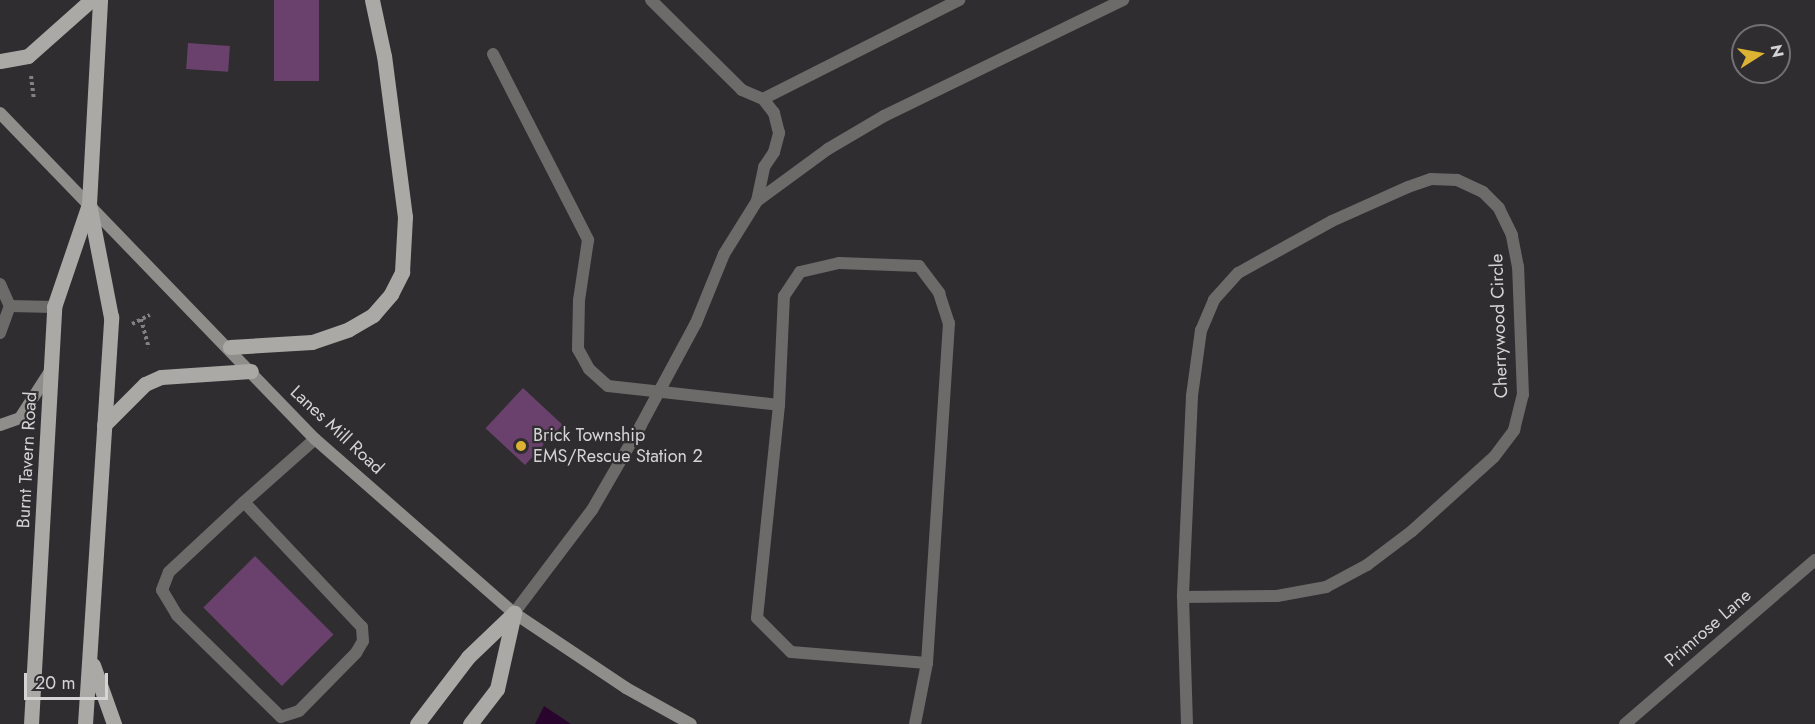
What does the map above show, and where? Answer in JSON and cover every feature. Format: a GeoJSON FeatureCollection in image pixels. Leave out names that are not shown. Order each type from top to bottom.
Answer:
{"type":"FeatureCollection","features":[{"type":"Feature","properties":{"kind":"main road"},"geometry":{"type":"LineString","coordinates":[[0,61],[28,56],[90,0]]}},
{"type":"Feature","properties":{"kind":"main road","name":"Burnt Tavern Road"},"geometry":{"type":"LineString","coordinates":[[85,724],[111,317],[89,204],[100,0]]}},
{"type":"Feature","properties":{"kind":"main road"},"geometry":{"type":"LineString","coordinates":[[230,347],[312,342],[349,329],[373,315],[391,294],[402,272],[405,217],[384,57],[372,0]]}},
{"type":"Feature","properties":{"kind":"main road","name":"Lanes Mill Road"},"geometry":{"type":"LineString","coordinates":[[0,113],[230,347],[315,439],[514,612],[626,688],[691,724]]}},
{"type":"Feature","properties":{"kind":"main road","name":"Burnt Tavern Road"},"geometry":{"type":"LineString","coordinates":[[31,724],[54,307],[89,204]]}},
{"type":"Feature","properties":{"kind":"main road"},"geometry":{"type":"LineString","coordinates":[[0,425],[20,418],[51,369]]}},
{"type":"Feature","properties":{"kind":"main road"},"geometry":{"type":"LineString","coordinates":[[104,425],[145,384],[161,377],[251,371]]}},
{"type":"Feature","properties":{"kind":"main road"},"geometry":{"type":"LineString","coordinates":[[417,724],[468,657],[514,612]]}},
{"type":"Feature","properties":{"kind":"main road"},"geometry":{"type":"LineString","coordinates":[[470,724],[497,689],[514,612]]}},
{"type":"Feature","properties":{"kind":"main road"},"geometry":{"type":"LineString","coordinates":[[90,655],[114,724]]}},
{"type":"Feature","properties":{"kind":"street"},"geometry":{"type":"LineString","coordinates":[[514,612],[592,510],[659,391],[696,322],[724,254],[757,201],[764,167],[774,152],[779,133],[774,113],[763,99],[742,90],[651,0]]}},
{"type":"Feature","properties":{"kind":"street"},"geometry":{"type":"LineString","coordinates":[[763,99],[959,0]]}},
{"type":"Feature","properties":{"kind":"street"},"geometry":{"type":"LineString","coordinates":[[757,201],[828,149],[884,116],[1123,0]]}},
{"type":"Feature","properties":{"kind":"street"},"geometry":{"type":"LineString","coordinates":[[493,54],[588,240],[579,300],[578,349],[589,369],[608,386],[779,405]]}},
{"type":"Feature","properties":{"kind":"street","name":"Cherrywood Circle"},"geometry":{"type":"LineString","coordinates":[[1183,597],[1277,596],[1326,587],[1367,565],[1412,531],[1494,457],[1508,439],[1514,430],[1523,395],[1518,267],[1512,235],[1499,208],[1483,192],[1457,180],[1431,179],[1408,188],[1332,221],[1238,273],[1214,300],[1201,330],[1192,396],[1183,597],[1187,724]]}},
{"type":"Feature","properties":{"kind":"street"},"geometry":{"type":"LineString","coordinates":[[915,724],[927,663],[949,323],[939,292],[919,266],[839,263],[800,273],[784,296],[779,405],[757,618],[791,652],[927,663]]}},
{"type":"Feature","properties":{"kind":"street"},"geometry":{"type":"LineString","coordinates":[[0,284],[10,306],[0,333]]}},
{"type":"Feature","properties":{"kind":"street"},"geometry":{"type":"LineString","coordinates":[[10,306],[54,307]]}},
{"type":"Feature","properties":{"kind":"street"},"geometry":{"type":"LineString","coordinates":[[244,502],[362,627],[363,641],[356,653],[299,711],[281,717],[177,615],[162,590],[170,572],[244,502],[315,439]]}},
{"type":"Feature","properties":{"kind":"street","name":"Primrose Lane"},"geometry":{"type":"LineString","coordinates":[[1625,724],[1815,560]]}},
{"type":"Feature","properties":{"kind":"path"},"geometry":{"type":"LineString","coordinates":[[31,75],[34,99]]}},
{"type":"Feature","properties":{"kind":"path"},"geometry":{"type":"LineString","coordinates":[[132,324],[150,315]]}},
{"type":"Feature","properties":{"kind":"path"},"geometry":{"type":"LineString","coordinates":[[141,319],[149,348]]}},
{"type":"Feature","properties":{"kind":"shaded area"},"geometry":{"type":"Polygon","coordinates":[[[544,706],[571,724],[535,724],[544,706]]]}},
{"type":"Feature","properties":{"kind":"building"},"geometry":{"type":"Polygon","coordinates":[[[274,0],[319,0],[319,81],[274,81],[274,0]]]}},
{"type":"Feature","properties":{"kind":"building"},"geometry":{"type":"Polygon","coordinates":[[[188,43],[230,46],[228,72],[186,69],[188,43]]]}},
{"type":"Feature","properties":{"kind":"building","name":"Brick Township EMS/Rescue Station 2"},"geometry":{"type":"Polygon","coordinates":[[[523,388],[562,425],[525,465],[485,428],[523,388]]]}},
{"type":"Feature","properties":{"kind":"building"},"geometry":{"type":"Polygon","coordinates":[[[255,556],[333,634],[282,686],[203,608],[255,556]]]}},
{"type":"Feature","properties":{"kind":"place","name":"Brick Township EMS/Rescue Station 2"},"geometry":{"type":"Point","coordinates":[521,446]}}]}
